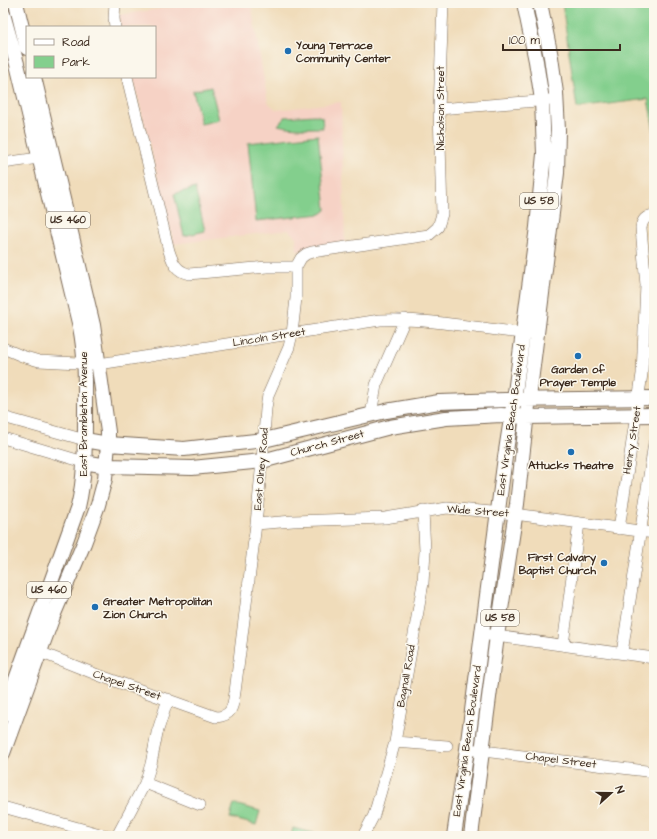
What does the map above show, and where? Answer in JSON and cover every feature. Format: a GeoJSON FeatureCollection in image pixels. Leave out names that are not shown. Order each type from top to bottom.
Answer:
{"type":"FeatureCollection","features":[{"type":"Feature","properties":{"kind":"main road"},"geometry":{"type":"LineString","coordinates":[[16,3],[26,44]]}},
{"type":"Feature","properties":{"kind":"main road","name":"East Virginia Beach Boulevard"},"geometry":{"type":"LineString","coordinates":[[471,836],[497,636],[515,514],[557,173],[558,130],[536,61],[524,3]]}},
{"type":"Feature","properties":{"kind":"main road","name":"East Virginia Beach Boulevard"},"geometry":{"type":"LineString","coordinates":[[454,836],[537,227],[549,100],[551,56],[540,3]]}},
{"type":"Feature","properties":{"kind":"main road","name":"East Brambleton Avenue"},"geometry":{"type":"LineString","coordinates":[[3,14],[90,311],[99,364],[107,466],[101,495],[84,543],[53,616],[34,650],[3,715]]}},
{"type":"Feature","properties":{"kind":"main road","name":"East Brambleton Avenue"},"geometry":{"type":"LineString","coordinates":[[5,743],[74,520],[87,462],[85,440],[85,363],[80,327],[46,157],[34,78]]}},
{"type":"Feature","properties":{"kind":"main road"},"geometry":{"type":"LineString","coordinates":[[527,303],[541,305]]}},
{"type":"Feature","properties":{"kind":"main road"},"geometry":{"type":"LineString","coordinates":[[85,363],[94,387],[105,443]]}},
{"type":"Feature","properties":{"kind":"main road","name":"Church Street"},"geometry":{"type":"LineString","coordinates":[[85,440],[184,449],[264,440],[371,414],[439,402],[654,398]]}},
{"type":"Feature","properties":{"kind":"main road","name":"Church Street"},"geometry":{"type":"LineString","coordinates":[[87,462],[107,466],[192,468],[262,461],[390,427],[446,418],[654,415]]}},
{"type":"Feature","properties":{"kind":"main road"},"geometry":{"type":"LineString","coordinates":[[84,543],[84,528],[91,496],[92,481],[87,462]]}},
{"type":"Feature","properties":{"kind":"street"},"geometry":{"type":"LineString","coordinates":[[115,3],[115,26]]}},
{"type":"Feature","properties":{"kind":"street","name":"Nicholson Street"},"geometry":{"type":"LineString","coordinates":[[296,268],[301,258],[312,252],[429,235],[438,227],[442,214],[439,109],[443,3]]}},
{"type":"Feature","properties":{"kind":"street"},"geometry":{"type":"LineString","coordinates":[[127,78],[169,251],[174,264],[178,269],[189,274],[267,267],[296,268]]}},
{"type":"Feature","properties":{"kind":"street"},"geometry":{"type":"LineString","coordinates":[[439,109],[549,100]]}},
{"type":"Feature","properties":{"kind":"street"},"geometry":{"type":"LineString","coordinates":[[3,163],[46,157]]}},
{"type":"Feature","properties":{"kind":"street","name":"Henry Street"},"geometry":{"type":"LineString","coordinates":[[619,529],[636,415],[649,350],[645,266],[641,228],[642,222],[645,218],[654,215]]}},
{"type":"Feature","properties":{"kind":"street","name":"East Olney Road"},"geometry":{"type":"LineString","coordinates":[[227,714],[232,707],[256,524],[268,395],[289,347],[292,334],[296,298],[296,268]]}},
{"type":"Feature","properties":{"kind":"street"},"geometry":{"type":"LineString","coordinates":[[371,414],[376,385],[405,319]]}},
{"type":"Feature","properties":{"kind":"street","name":"Lincoln Street"},"geometry":{"type":"LineString","coordinates":[[3,348],[22,356],[40,361],[99,364],[380,320],[405,319],[537,334]]}},
{"type":"Feature","properties":{"kind":"street"},"geometry":{"type":"LineString","coordinates":[[386,411],[390,427]]}},
{"type":"Feature","properties":{"kind":"street","name":"Church Street"},"geometry":{"type":"LineString","coordinates":[[3,417],[85,440]]}},
{"type":"Feature","properties":{"kind":"street","name":"Church Street"},"geometry":{"type":"LineString","coordinates":[[3,438],[87,462]]}},
{"type":"Feature","properties":{"kind":"street","name":"Henry Street"},"geometry":{"type":"LineString","coordinates":[[622,653],[639,532],[653,461],[654,442]]}},
{"type":"Feature","properties":{"kind":"street","name":"Wide Street"},"geometry":{"type":"LineString","coordinates":[[256,524],[292,521],[385,518],[447,508],[515,514],[653,534]]}},
{"type":"Feature","properties":{"kind":"street","name":"Bagnall Road"},"geometry":{"type":"LineString","coordinates":[[363,836],[374,815],[395,742],[423,583],[426,551],[424,511]]}},
{"type":"Feature","properties":{"kind":"street"},"geometry":{"type":"LineString","coordinates":[[563,645],[579,523]]}},
{"type":"Feature","properties":{"kind":"street"},"geometry":{"type":"LineString","coordinates":[[482,634],[654,658]]}},
{"type":"Feature","properties":{"kind":"street","name":"Chapel Street"},"geometry":{"type":"LineString","coordinates":[[34,650],[98,675],[216,717],[227,714]]}},
{"type":"Feature","properties":{"kind":"street"},"geometry":{"type":"LineString","coordinates":[[116,836],[145,783],[151,764],[156,733],[168,699]]}},
{"type":"Feature","properties":{"kind":"street"},"geometry":{"type":"LineString","coordinates":[[395,742],[447,746]]}},
{"type":"Feature","properties":{"kind":"street","name":"Chapel Street"},"geometry":{"type":"LineString","coordinates":[[467,749],[654,772]]}},
{"type":"Feature","properties":{"kind":"street"},"geometry":{"type":"LineString","coordinates":[[145,783],[200,805]]}},
{"type":"Feature","properties":{"kind":"street"},"geometry":{"type":"LineString","coordinates":[[3,807],[107,836]]}},
{"type":"Feature","properties":{"kind":"shaded area"},"geometry":{"type":"Polygon","coordinates":[[[199,3],[251,3],[268,103],[277,110],[341,102],[345,242],[306,248],[297,252],[296,237],[288,230],[174,244],[133,78],[156,78],[156,26],[121,26],[119,15],[199,3]]]}},
{"type":"Feature","properties":{"kind":"green space"},"geometry":{"type":"Polygon","coordinates":[[[562,3],[654,3],[654,131],[648,99],[577,108],[562,3]]]}},
{"type":"Feature","properties":{"kind":"green space"},"geometry":{"type":"Polygon","coordinates":[[[211,87],[219,120],[201,124],[193,91],[211,87]]]}},
{"type":"Feature","properties":{"kind":"green space"},"geometry":{"type":"Polygon","coordinates":[[[315,115],[322,117],[323,128],[295,128],[278,125],[285,117],[315,115]]]}},
{"type":"Feature","properties":{"kind":"green space"},"geometry":{"type":"Polygon","coordinates":[[[318,135],[326,210],[321,214],[256,221],[248,143],[318,135]]]}},
{"type":"Feature","properties":{"kind":"green space"},"geometry":{"type":"Polygon","coordinates":[[[195,188],[205,231],[184,236],[174,194],[195,188]]]}},
{"type":"Feature","properties":{"kind":"green space"},"geometry":{"type":"Polygon","coordinates":[[[234,804],[260,811],[256,825],[230,818],[234,804]]]}},
{"type":"Feature","properties":{"kind":"green space"},"geometry":{"type":"Polygon","coordinates":[[[293,828],[322,835],[322,836],[291,836],[293,828]]]}},
{"type":"Feature","properties":{"kind":"place","name":"Young Terrace Community Center"},"geometry":{"type":"Point","coordinates":[288,51]}},
{"type":"Feature","properties":{"kind":"place","name":"Garden of Prayer Temple"},"geometry":{"type":"Point","coordinates":[578,356]}},
{"type":"Feature","properties":{"kind":"place","name":"Attucks Theatre"},"geometry":{"type":"Point","coordinates":[571,452]}},
{"type":"Feature","properties":{"kind":"place","name":"First Calvary Baptist Church"},"geometry":{"type":"Point","coordinates":[604,563]}},
{"type":"Feature","properties":{"kind":"place","name":"Greater Metropolitan Zion Church"},"geometry":{"type":"Point","coordinates":[95,607]}}]}
